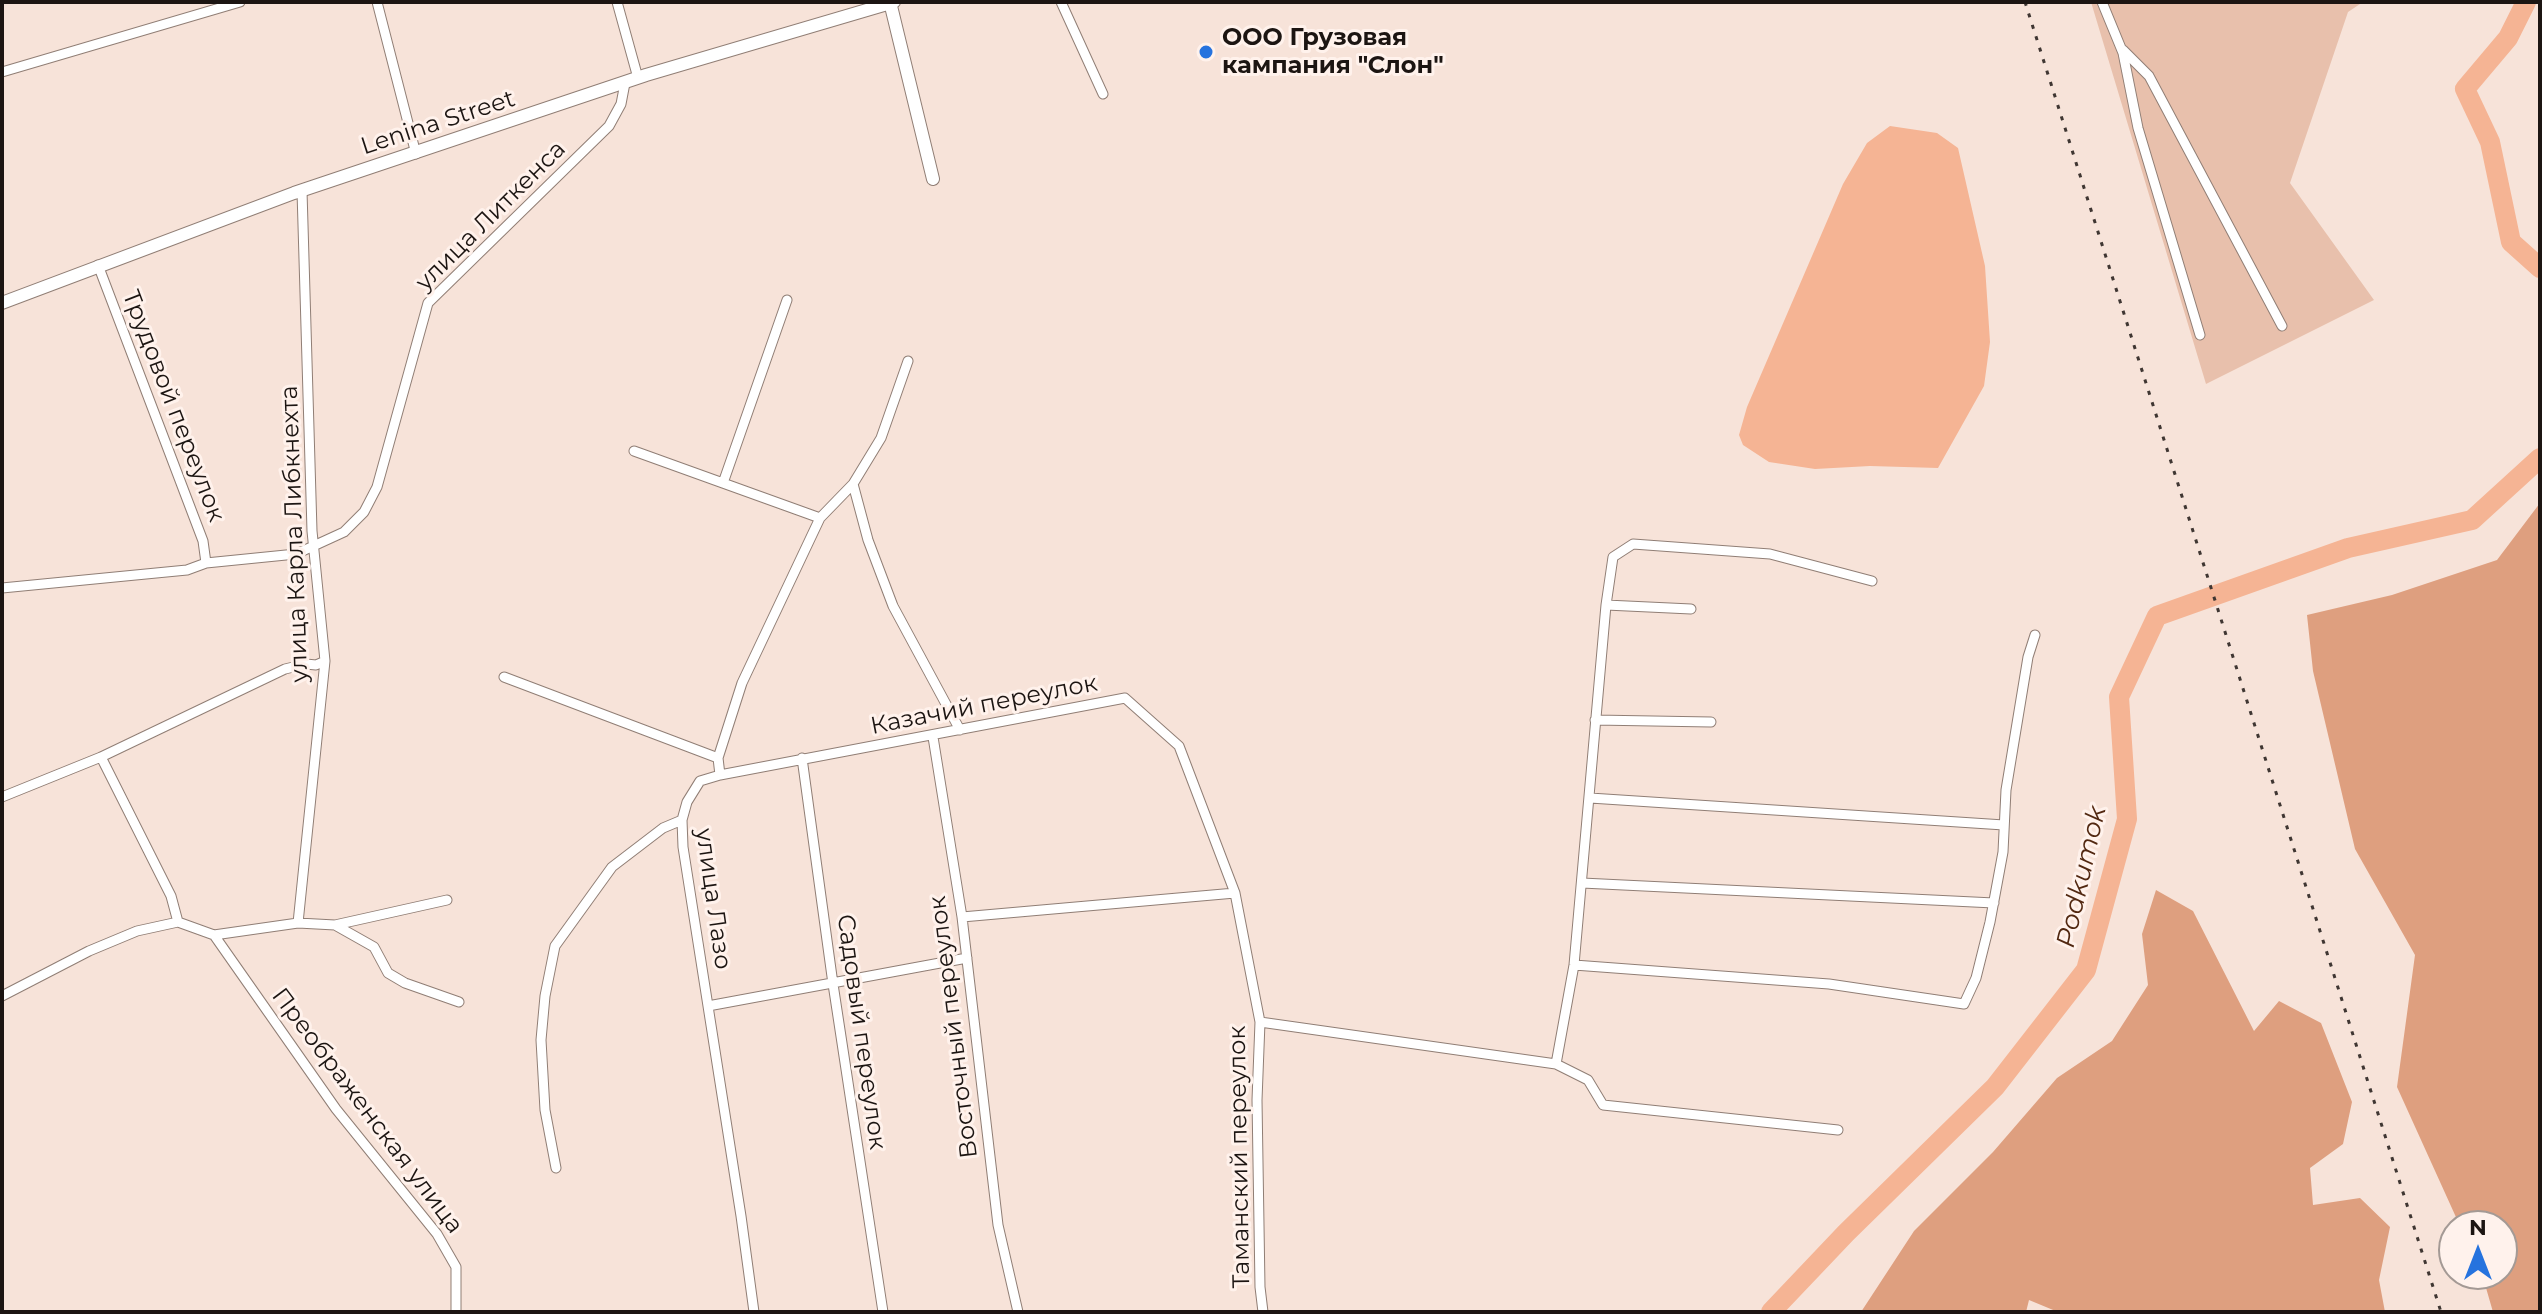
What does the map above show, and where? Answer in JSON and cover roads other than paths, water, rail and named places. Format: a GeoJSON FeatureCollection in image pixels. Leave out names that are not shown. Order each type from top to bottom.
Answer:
{"type":"FeatureCollection","features":[{"type":"Feature","properties":{"kind":"street"},"geometry":{"type":"LineString","coordinates":[[2,72],[240,2]]}},
{"type":"Feature","properties":{"kind":"street"},"geometry":{"type":"LineString","coordinates":[[377,2],[416,154]]}},
{"type":"Feature","properties":{"kind":"street"},"geometry":{"type":"LineString","coordinates":[[617,2],[638,78]]}},
{"type":"Feature","properties":{"kind":"street"},"geometry":{"type":"LineString","coordinates":[[891,2],[933,179]]}},
{"type":"Feature","properties":{"kind":"street","name":"Lenina Street"},"geometry":{"type":"LineString","coordinates":[[2,303],[302,191],[638,78],[891,2]]}},
{"type":"Feature","properties":{"kind":"street"},"geometry":{"type":"LineString","coordinates":[[1061,2],[1103,94]]}},
{"type":"Feature","properties":{"kind":"street"},"geometry":{"type":"LineString","coordinates":[[2102,2],[2122,49],[2138,128],[2200,335]]}},
{"type":"Feature","properties":{"kind":"street"},"geometry":{"type":"LineString","coordinates":[[2122,49],[2149,76],[2282,326]]}},
{"type":"Feature","properties":{"kind":"street","name":"улица Литкенса"},"geometry":{"type":"LineString","coordinates":[[2,588],[187,570],[206,563],[296,554],[344,532],[364,512],[377,487],[428,303],[609,126],[621,104],[625,83]]}},
{"type":"Feature","properties":{"kind":"street","name":"улица Карла Либкнехта"},"geometry":{"type":"LineString","coordinates":[[298,923],[325,661],[312,531],[302,191]]}},
{"type":"Feature","properties":{"kind":"street","name":"Трудовой переулок"},"geometry":{"type":"LineString","coordinates":[[98,265],[203,541],[206,563]]}},
{"type":"Feature","properties":{"kind":"street"},"geometry":{"type":"LineString","coordinates":[[723,483],[787,300]]}},
{"type":"Feature","properties":{"kind":"street"},"geometry":{"type":"LineString","coordinates":[[720,775],[718,758],[742,683],[820,518],[853,484],[881,438],[908,361]]}},
{"type":"Feature","properties":{"kind":"street"},"geometry":{"type":"LineString","coordinates":[[634,451],[820,518]]}},
{"type":"Feature","properties":{"kind":"street"},"geometry":{"type":"LineString","coordinates":[[853,484],[868,540],[893,606],[960,730]]}},
{"type":"Feature","properties":{"kind":"street"},"geometry":{"type":"LineString","coordinates":[[1556,1064],[1574,965],[1595,720],[1613,557],[1633,544],[1770,554],[1872,581]]}},
{"type":"Feature","properties":{"kind":"street"},"geometry":{"type":"LineString","coordinates":[[1606,605],[1691,609]]}},
{"type":"Feature","properties":{"kind":"street"},"geometry":{"type":"LineString","coordinates":[[1574,965],[1829,984],[1964,1004],[1976,978],[1994,903],[2003,852],[2006,790],[2028,657],[2035,635]]}},
{"type":"Feature","properties":{"kind":"street"},"geometry":{"type":"LineString","coordinates":[[2,797],[101,757],[285,669],[325,661]]}},
{"type":"Feature","properties":{"kind":"street"},"geometry":{"type":"LineString","coordinates":[[504,677],[718,758]]}},
{"type":"Feature","properties":{"kind":"street","name":"Казачий переулок"},"geometry":{"type":"LineString","coordinates":[[720,775],[933,737],[1125,698],[1179,746],[1235,893]]}},
{"type":"Feature","properties":{"kind":"street"},"geometry":{"type":"LineString","coordinates":[[1595,720],[1711,722]]}},
{"type":"Feature","properties":{"kind":"street","name":"Восточный переулок"},"geometry":{"type":"LineString","coordinates":[[933,737],[962,917],[998,1225],[1018,1312]]}},
{"type":"Feature","properties":{"kind":"street"},"geometry":{"type":"LineString","coordinates":[[101,757],[171,896],[178,922]]}},
{"type":"Feature","properties":{"kind":"street","name":"Садовый переулок"},"geometry":{"type":"LineString","coordinates":[[802,758],[883,1312]]}},
{"type":"Feature","properties":{"kind":"street","name":"улица Лазо"},"geometry":{"type":"LineString","coordinates":[[720,775],[700,781],[687,802],[682,820],[683,847],[754,1312]]}},
{"type":"Feature","properties":{"kind":"street"},"geometry":{"type":"LineString","coordinates":[[1590,798],[2004,825]]}},
{"type":"Feature","properties":{"kind":"street"},"geometry":{"type":"LineString","coordinates":[[556,1168],[545,1110],[541,1040],[545,996],[555,946],[612,867],[663,828],[682,820]]}},
{"type":"Feature","properties":{"kind":"street"},"geometry":{"type":"LineString","coordinates":[[1582,883],[1994,903]]}},
{"type":"Feature","properties":{"kind":"street"},"geometry":{"type":"LineString","coordinates":[[962,917],[1235,893]]}},
{"type":"Feature","properties":{"kind":"street","name":"Таманский переулок"},"geometry":{"type":"LineString","coordinates":[[1235,893],[1260,1022],[1257,1100],[1263,1312]]}},
{"type":"Feature","properties":{"kind":"street"},"geometry":{"type":"LineString","coordinates":[[2,996],[89,951],[137,931],[178,922],[214,935],[298,923],[335,925],[447,900]]}},
{"type":"Feature","properties":{"kind":"street"},"geometry":{"type":"LineString","coordinates":[[335,925],[374,947],[388,973],[405,983],[459,1002]]}},
{"type":"Feature","properties":{"kind":"street","name":"Преображенская улица"},"geometry":{"type":"LineString","coordinates":[[214,935],[336,1109],[437,1234],[456,1267],[456,1312]]}},
{"type":"Feature","properties":{"kind":"street"},"geometry":{"type":"LineString","coordinates":[[708,1006],[967,958]]}},
{"type":"Feature","properties":{"kind":"street"},"geometry":{"type":"LineString","coordinates":[[1260,1022],[1556,1064],[1588,1080],[1603,1105],[1838,1130]]}},
{"type":"Feature","properties":{"kind":"waterway","name":"Podkumok"},"geometry":{"type":"LineString","coordinates":[[2526,2],[2508,38],[2465,89],[2490,142],[2511,242],[2540,268]]}},
{"type":"Feature","properties":{"kind":"waterway","name":"Podkumok"},"geometry":{"type":"LineString","coordinates":[[1771,1312],[1846,1233],[1995,1087],[2086,970],[2127,819],[2119,697],[2157,616],[2348,548],[2472,520],[2540,458]]}},
{"type":"Feature","properties":{"kind":"railway"},"geometry":{"type":"LineString","coordinates":[[2025,2],[2441,1312]]}},
{"type":"Feature","properties":{"kind":"place","name":"ООО Грузовая кампания \"Слон\""},"geometry":{"type":"Point","coordinates":[1206,52]}}]}
